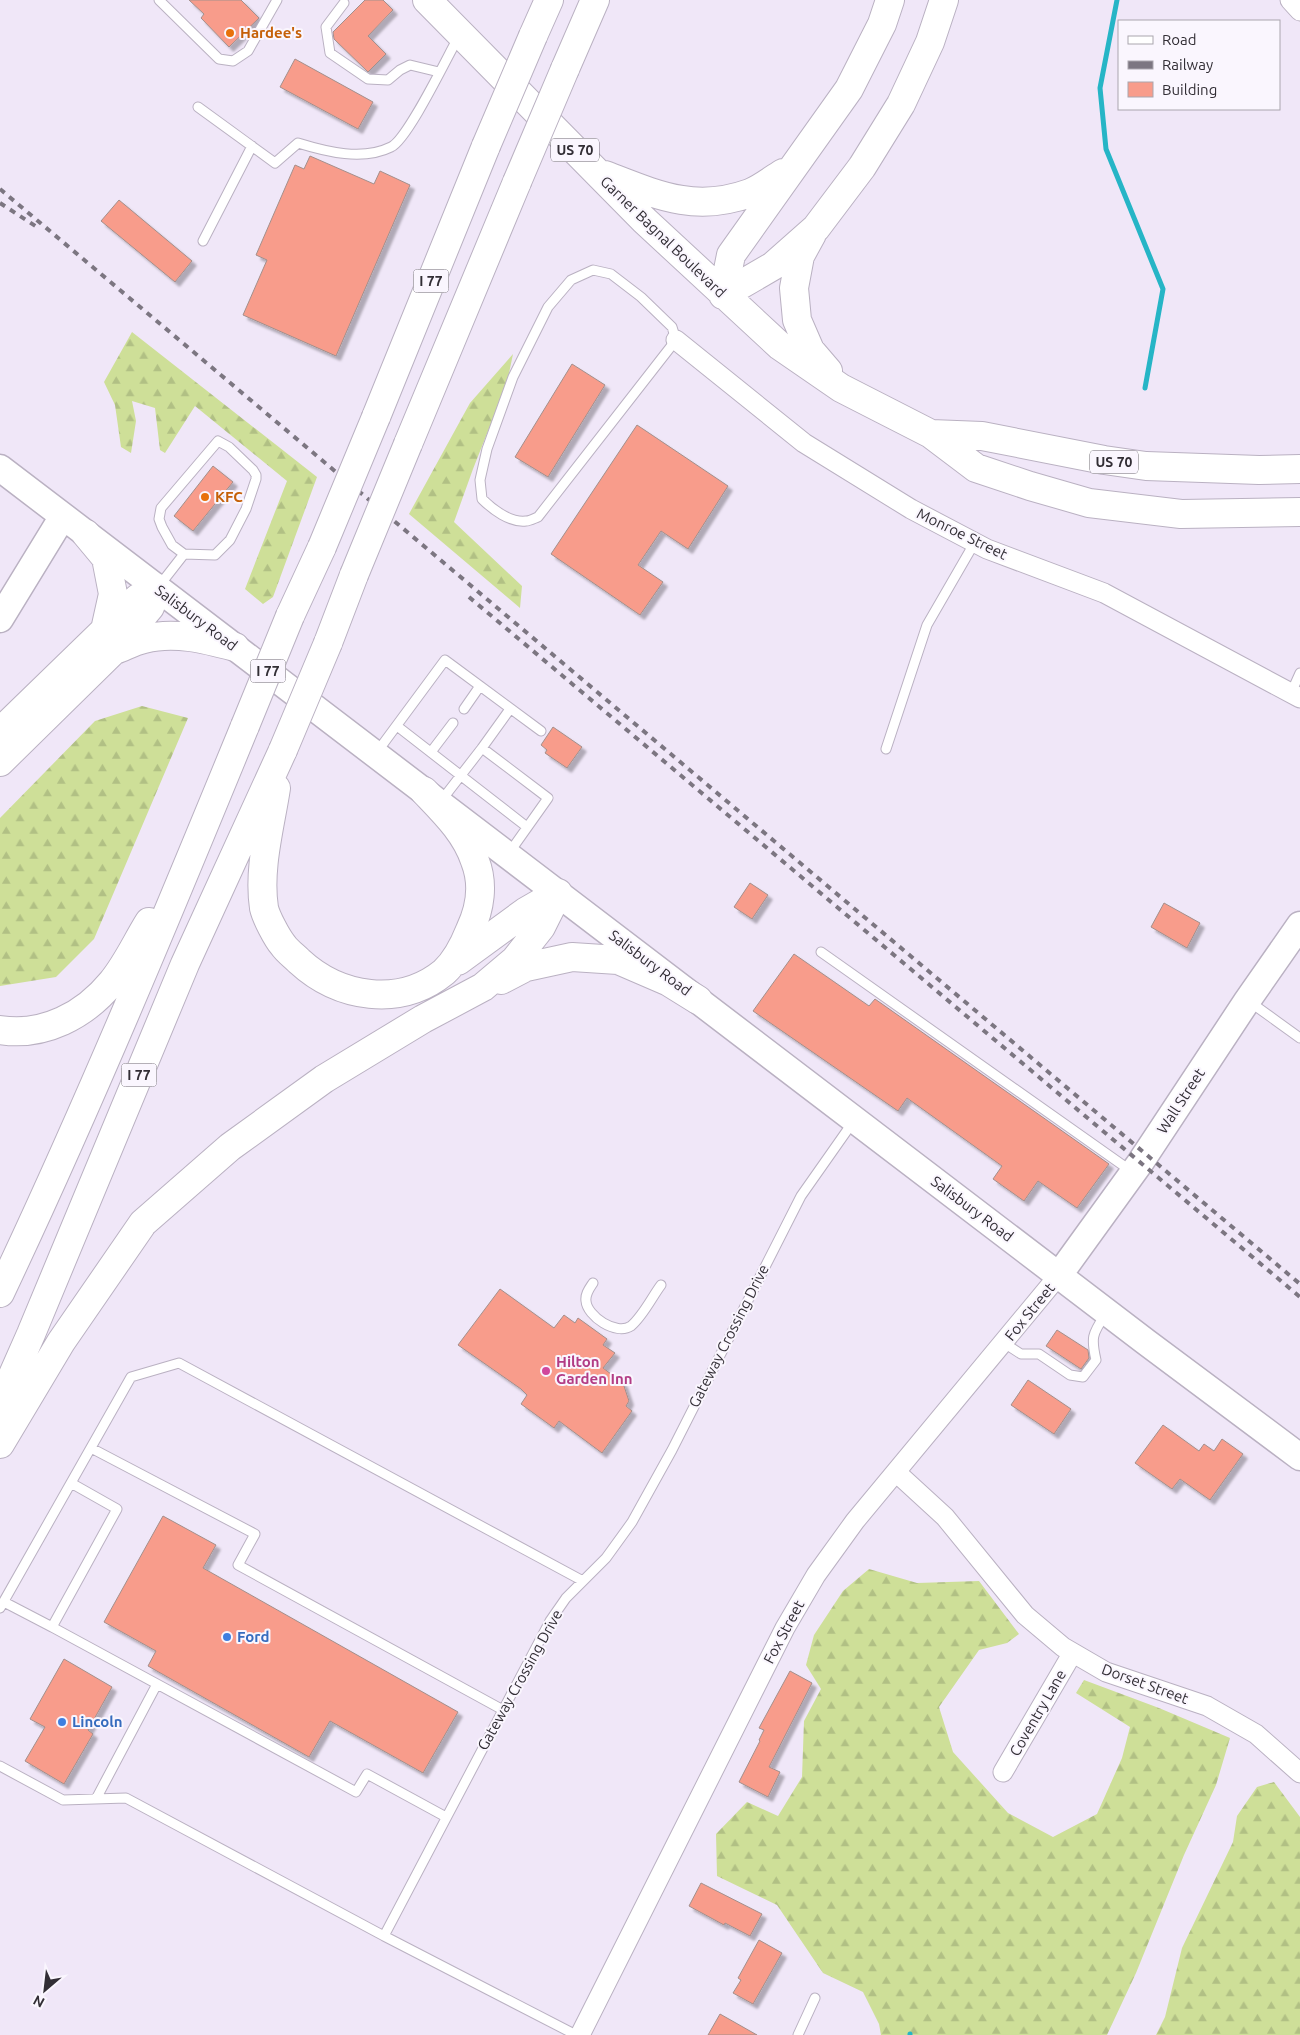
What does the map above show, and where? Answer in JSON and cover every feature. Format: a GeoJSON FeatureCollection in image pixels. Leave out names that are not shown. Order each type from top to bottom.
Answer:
{"type":"FeatureCollection","features":[{"type":"Feature","properties":{"kind":"highway","name":"Garner Bagnal Boulevard"},"geometry":{"type":"LineString","coordinates":[[427,0],[596,171],[723,295],[780,346],[841,388],[931,434],[976,468],[1089,503],[1181,514],[1300,512]]}},
{"type":"Feature","properties":{"kind":"highway"},"geometry":{"type":"LineString","coordinates":[[534,36],[542,0]]}},
{"type":"Feature","properties":{"kind":"highway","name":"I 77"},"geometry":{"type":"LineString","coordinates":[[0,1293],[133,994],[290,616],[322,547],[486,146],[549,0]]}},
{"type":"Feature","properties":{"kind":"highway","name":"I 77"},"geometry":{"type":"LineString","coordinates":[[0,1404],[185,964],[283,750],[408,444],[595,0]]}},
{"type":"Feature","properties":{"kind":"highway"},"geometry":{"type":"LineString","coordinates":[[723,295],[731,255],[849,89],[882,24],[890,0]]}},
{"type":"Feature","properties":{"kind":"highway"},"geometry":{"type":"LineString","coordinates":[[841,388],[810,350],[798,320],[794,288],[800,256],[816,228],[862,167],[901,104],[930,42],[944,0]]}},
{"type":"Feature","properties":{"kind":"highway"},"geometry":{"type":"LineString","coordinates":[[596,171],[668,199],[711,202],[751,192],[784,172],[807,148]]}},
{"type":"Feature","properties":{"kind":"highway"},"geometry":{"type":"LineString","coordinates":[[723,295],[773,266],[816,228]]}},
{"type":"Feature","properties":{"kind":"highway","name":"Garner Bagnal Boulevard"},"geometry":{"type":"LineString","coordinates":[[931,434],[982,436],[1104,460],[1146,466],[1300,470]]}},
{"type":"Feature","properties":{"kind":"highway"},"geometry":{"type":"LineString","coordinates":[[86,534],[106,558],[113,594],[109,641]]}},
{"type":"Feature","properties":{"kind":"highway"},"geometry":{"type":"LineString","coordinates":[[0,762],[109,641],[138,598],[157,588]]}},
{"type":"Feature","properties":{"kind":"highway"},"geometry":{"type":"LineString","coordinates":[[0,732],[109,641],[142,639],[164,635],[202,638],[235,647]]}},
{"type":"Feature","properties":{"kind":"highway"},"geometry":{"type":"LineString","coordinates":[[283,750],[263,868],[264,910],[283,946],[313,974],[351,990],[384,996],[416,989],[444,971],[524,912],[558,893]]}},
{"type":"Feature","properties":{"kind":"highway"},"geometry":{"type":"LineString","coordinates":[[0,1030],[14,1032],[52,1026],[86,1009],[113,981],[172,883],[222,781]]}},
{"type":"Feature","properties":{"kind":"highway"},"geometry":{"type":"LineString","coordinates":[[432,797],[454,822],[475,860],[480,887],[477,914],[458,955],[444,971]]}},
{"type":"Feature","properties":{"kind":"highway"},"geometry":{"type":"LineString","coordinates":[[483,988],[515,960],[541,927],[558,893]]}},
{"type":"Feature","properties":{"kind":"highway"},"geometry":{"type":"LineString","coordinates":[[0,1444],[61,1342],[143,1223],[230,1147],[324,1078],[423,1019],[483,988],[526,968],[572,957],[618,960],[670,982],[698,1000]]}},
{"type":"Feature","properties":{"kind":"street"},"geometry":{"type":"LineString","coordinates":[[1290,0],[1300,12]]}},
{"type":"Feature","properties":{"kind":"street","name":"Monroe Street"},"geometry":{"type":"LineString","coordinates":[[676,340],[804,443],[912,509],[987,549],[1104,592],[1296,695]]}},
{"type":"Feature","properties":{"kind":"street","name":"Salisbury Road"},"geometry":{"type":"LineString","coordinates":[[0,468],[1059,1276],[1300,1457]]}},
{"type":"Feature","properties":{"kind":"street"},"geometry":{"type":"LineString","coordinates":[[0,619],[63,516]]}},
{"type":"Feature","properties":{"kind":"street","name":"Wall Street"},"geometry":{"type":"LineString","coordinates":[[1059,1276],[1133,1173],[1247,1001],[1300,925]]}},
{"type":"Feature","properties":{"kind":"street","name":"Fox Street"},"geometry":{"type":"LineString","coordinates":[[580,2035],[790,1621],[816,1575],[856,1521],[1059,1276]]}},
{"type":"Feature","properties":{"kind":"street","name":"Dorset Street"},"geometry":{"type":"LineString","coordinates":[[897,1473],[945,1517],[1025,1615],[1072,1654],[1106,1672],[1207,1706],[1256,1734],[1300,1774]]}},
{"type":"Feature","properties":{"kind":"street","name":"Coventry Lane"},"geometry":{"type":"LineString","coordinates":[[1003,1772],[1072,1654]]}},
{"type":"Feature","properties":{"kind":"lane"},"geometry":{"type":"LineString","coordinates":[[158,0],[219,59],[233,61],[248,51],[277,0]]}},
{"type":"Feature","properties":{"kind":"lane"},"geometry":{"type":"LineString","coordinates":[[344,3],[326,27],[330,53],[368,79],[388,80],[400,70],[410,65],[439,72]]}},
{"type":"Feature","properties":{"kind":"lane"},"geometry":{"type":"LineString","coordinates":[[198,107],[275,163],[298,143],[317,149],[363,156],[393,147],[407,130],[460,34]]}},
{"type":"Feature","properties":{"kind":"lane"},"geometry":{"type":"LineString","coordinates":[[203,240],[252,146]]}},
{"type":"Feature","properties":{"kind":"lane"},"geometry":{"type":"LineString","coordinates":[[592,270],[611,274],[641,297],[672,327],[676,340],[538,516],[526,521],[512,519],[493,509],[482,499],[480,480],[487,449],[513,377],[548,307],[571,280],[592,270]]}},
{"type":"Feature","properties":{"kind":"lane"},"geometry":{"type":"LineString","coordinates":[[218,441],[253,470],[256,479],[236,530],[222,549],[215,555],[184,554],[172,545],[162,527],[159,519],[161,508],[218,441]]}},
{"type":"Feature","properties":{"kind":"lane"},"geometry":{"type":"LineString","coordinates":[[886,749],[927,625],[975,542]]}},
{"type":"Feature","properties":{"kind":"lane"},"geometry":{"type":"LineString","coordinates":[[157,588],[184,554]]}},
{"type":"Feature","properties":{"kind":"lane"},"geometry":{"type":"LineString","coordinates":[[376,754],[445,660],[541,731]]}},
{"type":"Feature","properties":{"kind":"lane"},"geometry":{"type":"LineString","coordinates":[[1296,695],[1300,673]]}},
{"type":"Feature","properties":{"kind":"lane"},"geometry":{"type":"LineString","coordinates":[[464,709],[480,686]]}},
{"type":"Feature","properties":{"kind":"lane"},"geometry":{"type":"LineString","coordinates":[[432,797],[460,775],[510,709]]}},
{"type":"Feature","properties":{"kind":"lane"},"geometry":{"type":"LineString","coordinates":[[431,752],[453,723]]}},
{"type":"Feature","properties":{"kind":"lane"},"geometry":{"type":"LineString","coordinates":[[397,726],[527,827]]}},
{"type":"Feature","properties":{"kind":"lane"},"geometry":{"type":"LineString","coordinates":[[482,748],[548,798],[508,855]]}},
{"type":"Feature","properties":{"kind":"lane"},"geometry":{"type":"LineString","coordinates":[[821,952],[1133,1173]]}},
{"type":"Feature","properties":{"kind":"lane"},"geometry":{"type":"LineString","coordinates":[[1247,1001],[1264,1011],[1300,1038]]}},
{"type":"Feature","properties":{"kind":"lane","name":"Gateway Crossing Drive"},"geometry":{"type":"LineString","coordinates":[[384,1936],[558,1608],[606,1558],[632,1522],[672,1450],[801,1196],[854,1120]]}},
{"type":"Feature","properties":{"kind":"lane"},"geometry":{"type":"LineString","coordinates":[[593,1283],[587,1291],[586,1298],[589,1310],[610,1327],[619,1329],[628,1327],[635,1321],[661,1285]]}},
{"type":"Feature","properties":{"kind":"lane"},"geometry":{"type":"LineString","coordinates":[[1004,1343],[1021,1354],[1039,1354],[1070,1375],[1083,1377],[1096,1360],[1092,1343],[1094,1332],[1107,1312]]}},
{"type":"Feature","properties":{"kind":"lane"},"geometry":{"type":"LineString","coordinates":[[446,1817],[367,1774],[356,1792],[52,1627],[2,1605],[131,1377],[179,1363],[583,1581]]}},
{"type":"Feature","properties":{"kind":"lane"},"geometry":{"type":"LineString","coordinates":[[91,1448],[255,1534],[238,1565],[503,1710]]}},
{"type":"Feature","properties":{"kind":"lane"},"geometry":{"type":"LineString","coordinates":[[52,1627],[117,1509],[71,1483]]}},
{"type":"Feature","properties":{"kind":"lane"},"geometry":{"type":"LineString","coordinates":[[96,1799],[157,1684]]}},
{"type":"Feature","properties":{"kind":"lane"},"geometry":{"type":"LineString","coordinates":[[0,1766],[62,1800],[126,1798],[384,1936],[576,2035]]}},
{"type":"Feature","properties":{"kind":"lane"},"geometry":{"type":"LineString","coordinates":[[798,2035],[815,1998]]}},
{"type":"Feature","properties":{"kind":"green space"},"geometry":{"type":"Polygon","coordinates":[[[132,332],[317,477],[273,597],[263,604],[245,589],[287,481],[195,406],[165,453],[160,450],[155,408],[132,401],[136,421],[131,453],[121,447],[115,405],[104,382],[132,332]]]}},
{"type":"Feature","properties":{"kind":"green space"},"geometry":{"type":"Polygon","coordinates":[[[513,354],[507,383],[454,522],[522,586],[520,608],[409,514],[470,403],[513,354]]]}},
{"type":"Feature","properties":{"kind":"green space"},"geometry":{"type":"Polygon","coordinates":[[[142,706],[188,718],[94,939],[56,977],[0,986],[0,818],[95,721],[142,706]]]}},
{"type":"Feature","properties":{"kind":"green space"},"geometry":{"type":"Polygon","coordinates":[[[869,1569],[917,1583],[979,1581],[1019,1634],[1007,1643],[979,1650],[939,1707],[953,1752],[1008,1813],[1053,1837],[1097,1814],[1122,1758],[1130,1727],[1076,1693],[1084,1680],[1159,1708],[1230,1738],[1216,1785],[1184,1855],[1136,1973],[1107,2035],[881,2035],[879,2024],[863,1992],[823,1973],[777,1905],[717,1876],[716,1834],[747,1802],[778,1816],[802,1777],[804,1721],[821,1689],[806,1665],[814,1635],[843,1591],[869,1569]]]}},
{"type":"Feature","properties":{"kind":"green space"},"geometry":{"type":"Polygon","coordinates":[[[1274,1782],[1300,1817],[1300,2035],[1156,2035],[1165,2017],[1182,1948],[1233,1842],[1237,1816],[1257,1787],[1274,1782]]]}},
{"type":"Feature","properties":{"kind":"building","name":"Hardee's"},"geometry":{"type":"Polygon","coordinates":[[[189,0],[241,0],[259,18],[229,47],[201,18],[204,14],[189,0]]]}},
{"type":"Feature","properties":{"kind":"building"},"geometry":{"type":"Polygon","coordinates":[[[365,0],[383,0],[393,10],[368,36],[386,54],[368,72],[334,39],[333,32],[365,0]]]}},
{"type":"Feature","properties":{"kind":"building"},"geometry":{"type":"Polygon","coordinates":[[[295,59],[373,102],[358,129],[280,87],[295,59]]]}},
{"type":"Feature","properties":{"kind":"building"},"geometry":{"type":"Polygon","coordinates":[[[310,156],[374,184],[380,171],[410,185],[336,356],[243,315],[267,260],[256,255],[295,165],[304,169],[310,156]]]}},
{"type":"Feature","properties":{"kind":"building"},"geometry":{"type":"Polygon","coordinates":[[[119,200],[192,261],[175,282],[101,221],[119,200]]]}},
{"type":"Feature","properties":{"kind":"building"},"geometry":{"type":"Polygon","coordinates":[[[572,364],[605,385],[548,477],[515,457],[572,364]]]}},
{"type":"Feature","properties":{"kind":"building"},"geometry":{"type":"Polygon","coordinates":[[[637,425],[728,486],[688,549],[661,531],[638,565],[663,582],[640,615],[551,554],[637,425]]]}},
{"type":"Feature","properties":{"kind":"building"},"geometry":{"type":"Polygon","coordinates":[[[213,466],[233,482],[193,531],[174,516],[213,466]]]}},
{"type":"Feature","properties":{"kind":"building"},"geometry":{"type":"Polygon","coordinates":[[[553,727],[582,747],[567,768],[545,753],[547,750],[541,745],[553,727]]]}},
{"type":"Feature","properties":{"kind":"building"},"geometry":{"type":"Polygon","coordinates":[[[750,883],[768,895],[752,919],[734,907],[750,883]]]}},
{"type":"Feature","properties":{"kind":"building"},"geometry":{"type":"Polygon","coordinates":[[[1164,903],[1200,923],[1187,948],[1151,927],[1164,903]]]}},
{"type":"Feature","properties":{"kind":"building"},"geometry":{"type":"Polygon","coordinates":[[[794,954],[869,1006],[875,999],[1109,1164],[1077,1208],[1038,1181],[1024,1201],[993,1179],[1002,1166],[907,1098],[898,1111],[753,1011],[794,954]]]}},
{"type":"Feature","properties":{"kind":"building","name":"Hilton Garden Inn"},"geometry":{"type":"Polygon","coordinates":[[[500,1289],[554,1328],[564,1315],[575,1323],[578,1318],[607,1339],[603,1345],[615,1353],[603,1368],[623,1383],[629,1401],[626,1406],[632,1411],[602,1453],[559,1421],[554,1428],[521,1404],[527,1395],[521,1389],[458,1345],[500,1289]]]}},
{"type":"Feature","properties":{"kind":"building"},"geometry":{"type":"Polygon","coordinates":[[[1057,1330],[1088,1350],[1089,1358],[1081,1369],[1046,1346],[1057,1330]]]}},
{"type":"Feature","properties":{"kind":"building"},"geometry":{"type":"Polygon","coordinates":[[[1028,1380],[1071,1409],[1054,1434],[1011,1405],[1028,1380]]]}},
{"type":"Feature","properties":{"kind":"building"},"geometry":{"type":"Polygon","coordinates":[[[1163,1425],[1199,1451],[1204,1444],[1214,1451],[1222,1439],[1243,1454],[1210,1500],[1180,1479],[1172,1489],[1135,1463],[1163,1425]]]}},
{"type":"Feature","properties":{"kind":"building","name":"Ford"},"geometry":{"type":"Polygon","coordinates":[[[163,1516],[216,1545],[203,1568],[458,1712],[423,1773],[330,1721],[309,1757],[148,1666],[156,1651],[104,1622],[163,1516]]]}},
{"type":"Feature","properties":{"kind":"building","name":"Lincoln"},"geometry":{"type":"Polygon","coordinates":[[[64,1659],[112,1687],[88,1730],[93,1734],[64,1784],[25,1761],[45,1727],[30,1719],[64,1659]]]}},
{"type":"Feature","properties":{"kind":"building"},"geometry":{"type":"Polygon","coordinates":[[[790,1671],[812,1683],[769,1767],[780,1772],[768,1797],[739,1782],[760,1741],[764,1730],[759,1728],[790,1671]]]}},
{"type":"Feature","properties":{"kind":"building"},"geometry":{"type":"Polygon","coordinates":[[[701,1883],[762,1914],[750,1936],[725,1923],[724,1925],[689,1906],[701,1883]]]}},
{"type":"Feature","properties":{"kind":"building"},"geometry":{"type":"Polygon","coordinates":[[[759,1940],[782,1953],[753,2004],[733,1993],[741,1980],[738,1978],[759,1940]]]}},
{"type":"Feature","properties":{"kind":"building"},"geometry":{"type":"Polygon","coordinates":[[[720,2014],[757,2035],[708,2035],[720,2014]]]}},
{"type":"Feature","properties":{"kind":"waterway"},"geometry":{"type":"LineString","coordinates":[[1117,0],[1100,88],[1106,149],[1163,289],[1145,388]]}},
{"type":"Feature","properties":{"kind":"railway"},"geometry":{"type":"LineString","coordinates":[[0,189],[1300,1284]]}},
{"type":"Feature","properties":{"kind":"railway"},"geometry":{"type":"LineString","coordinates":[[0,203],[40,229]]}},
{"type":"Feature","properties":{"kind":"railway"},"geometry":{"type":"LineString","coordinates":[[469,597],[1300,1297]]}},
{"type":"Feature","properties":{"kind":"place","name":"Hardee's"},"geometry":{"type":"Point","coordinates":[230,33]}},
{"type":"Feature","properties":{"kind":"place","name":"KFC"},"geometry":{"type":"Point","coordinates":[205,497]}},
{"type":"Feature","properties":{"kind":"place","name":"Hilton Garden Inn"},"geometry":{"type":"Point","coordinates":[546,1371]}},
{"type":"Feature","properties":{"kind":"place","name":"Ford"},"geometry":{"type":"Point","coordinates":[227,1637]}},
{"type":"Feature","properties":{"kind":"place","name":"Lincoln"},"geometry":{"type":"Point","coordinates":[62,1722]}}]}
